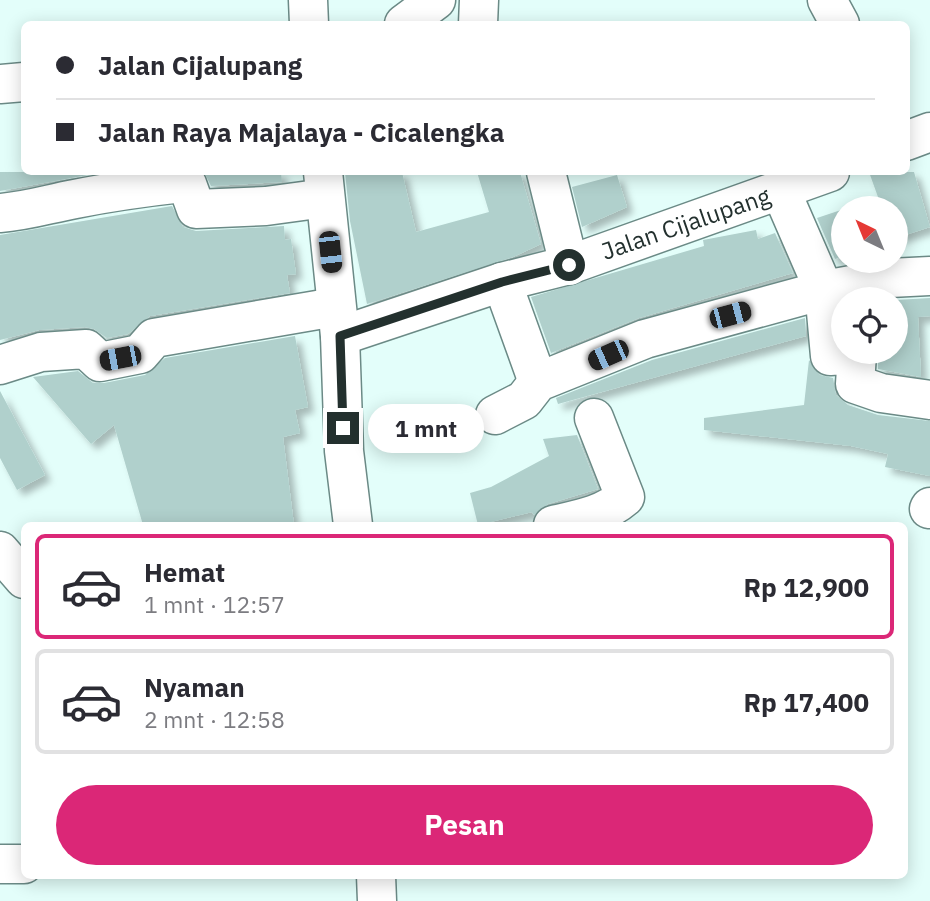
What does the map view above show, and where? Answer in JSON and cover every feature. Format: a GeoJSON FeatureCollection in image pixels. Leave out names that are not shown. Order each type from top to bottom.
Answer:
{"type":"FeatureCollection","features":[{"type":"Feature","properties":{"kind":"street"},"geometry":{"type":"LineString","coordinates":[[308,0],[309,21]]}},
{"type":"Feature","properties":{"kind":"street"},"geometry":{"type":"LineString","coordinates":[[408,21],[436,0]]}},
{"type":"Feature","properties":{"kind":"street"},"geometry":{"type":"LineString","coordinates":[[478,21],[479,0]]}},
{"type":"Feature","properties":{"kind":"street"},"geometry":{"type":"LineString","coordinates":[[827,0],[838,21]]}},
{"type":"Feature","properties":{"kind":"street"},"geometry":{"type":"LineString","coordinates":[[0,84],[21,82]]}},
{"type":"Feature","properties":{"kind":"street"},"geometry":{"type":"LineString","coordinates":[[910,140],[930,132]]}},
{"type":"Feature","properties":{"kind":"street"},"geometry":{"type":"LineString","coordinates":[[548,175],[569,265]]}},
{"type":"Feature","properties":{"kind":"street","name":"Jalan Cijalupang"},"geometry":{"type":"LineString","coordinates":[[0,365],[41,352],[86,349],[100,362],[140,354],[154,338],[338,321],[569,265],[822,175]]}},
{"type":"Feature","properties":{"kind":"street"},"geometry":{"type":"LineString","coordinates":[[0,213],[35,211],[55,203],[117,191],[182,183],[187,184],[196,209],[266,206],[324,185],[338,321],[344,451],[353,522]]}},
{"type":"Feature","properties":{"kind":"street"},"geometry":{"type":"LineString","coordinates":[[781,191],[824,290],[830,356],[857,354],[855,384],[881,393],[930,400]]}},
{"type":"Feature","properties":{"kind":"street"},"geometry":{"type":"LineString","coordinates":[[495,415],[524,400],[538,382],[645,340],[824,290],[890,278],[930,276]]}},
{"type":"Feature","properties":{"kind":"street"},"geometry":{"type":"LineString","coordinates":[[502,282],[538,382]]}},
{"type":"Feature","properties":{"kind":"street"},"geometry":{"type":"LineString","coordinates":[[566,522],[612,508],[625,496],[594,418]]}},
{"type":"Feature","properties":{"kind":"street"},"geometry":{"type":"LineString","coordinates":[[0,551],[7,555],[21,575]]}},
{"type":"Feature","properties":{"kind":"street"},"geometry":{"type":"LineString","coordinates":[[0,864],[21,864]]}},
{"type":"Feature","properties":{"kind":"street"},"geometry":{"type":"LineString","coordinates":[[376,879],[377,901]]}},
{"type":"Feature","properties":{"kind":"building"},"geometry":{"type":"Polygon","coordinates":[[[0,172],[21,172],[21,175],[88,175],[0,191],[0,172]]]}},
{"type":"Feature","properties":{"kind":"building"},"geometry":{"type":"Polygon","coordinates":[[[910,172],[914,172],[930,227],[908,234],[908,196],[878,196],[870,175],[910,175],[910,172]]]}},
{"type":"Feature","properties":{"kind":"building"},"geometry":{"type":"Polygon","coordinates":[[[206,175],[281,175],[282,182],[211,186],[206,175]]]}},
{"type":"Feature","properties":{"kind":"building"},"geometry":{"type":"Polygon","coordinates":[[[345,175],[403,175],[416,232],[489,212],[478,175],[521,175],[541,244],[513,257],[367,304],[350,221],[345,175]]]}},
{"type":"Feature","properties":{"kind":"building"},"geometry":{"type":"Polygon","coordinates":[[[617,175],[627,207],[582,227],[572,187],[617,175]]]}},
{"type":"Feature","properties":{"kind":"building"},"geometry":{"type":"Polygon","coordinates":[[[172,206],[183,227],[196,231],[284,226],[285,240],[291,239],[296,274],[287,275],[290,293],[150,316],[128,334],[107,338],[94,329],[85,327],[39,330],[0,340],[0,235],[172,206]]]}},
{"type":"Feature","properties":{"kind":"building"},"geometry":{"type":"Polygon","coordinates":[[[831,213],[831,250],[817,218],[831,213]]]}},
{"type":"Feature","properties":{"kind":"building"},"geometry":{"type":"Polygon","coordinates":[[[756,230],[758,239],[775,233],[793,273],[639,318],[551,353],[531,297],[704,246],[703,240],[756,230]]]}},
{"type":"Feature","properties":{"kind":"building"},"geometry":{"type":"Polygon","coordinates":[[[930,298],[930,316],[918,317],[921,377],[878,369],[878,364],[908,364],[908,299],[930,298]]]}},
{"type":"Feature","properties":{"kind":"building"},"geometry":{"type":"Polygon","coordinates":[[[805,318],[806,336],[558,404],[556,398],[652,360],[805,318]]]}},
{"type":"Feature","properties":{"kind":"building"},"geometry":{"type":"Polygon","coordinates":[[[295,336],[308,407],[295,410],[300,433],[283,437],[294,522],[142,522],[114,425],[91,444],[33,377],[78,371],[93,383],[104,383],[145,375],[165,358],[295,336]]]}},
{"type":"Feature","properties":{"kind":"building"},"geometry":{"type":"Polygon","coordinates":[[[809,360],[820,375],[833,378],[836,395],[848,405],[878,415],[930,421],[930,476],[885,467],[888,454],[851,446],[704,430],[704,418],[804,405],[809,360]]]}},
{"type":"Feature","properties":{"kind":"building"},"geometry":{"type":"Polygon","coordinates":[[[0,391],[45,475],[17,490],[0,458],[0,391]]]}},
{"type":"Feature","properties":{"kind":"building"},"geometry":{"type":"Polygon","coordinates":[[[577,435],[598,489],[548,504],[534,515],[532,512],[490,522],[477,522],[470,493],[491,487],[549,456],[543,439],[577,435]]]}},
{"type":"Feature","properties":{"kind":"route"},"geometry":{"type":"LineString","coordinates":[[343,428],[340,336],[502,282],[569,265]]}}]}
